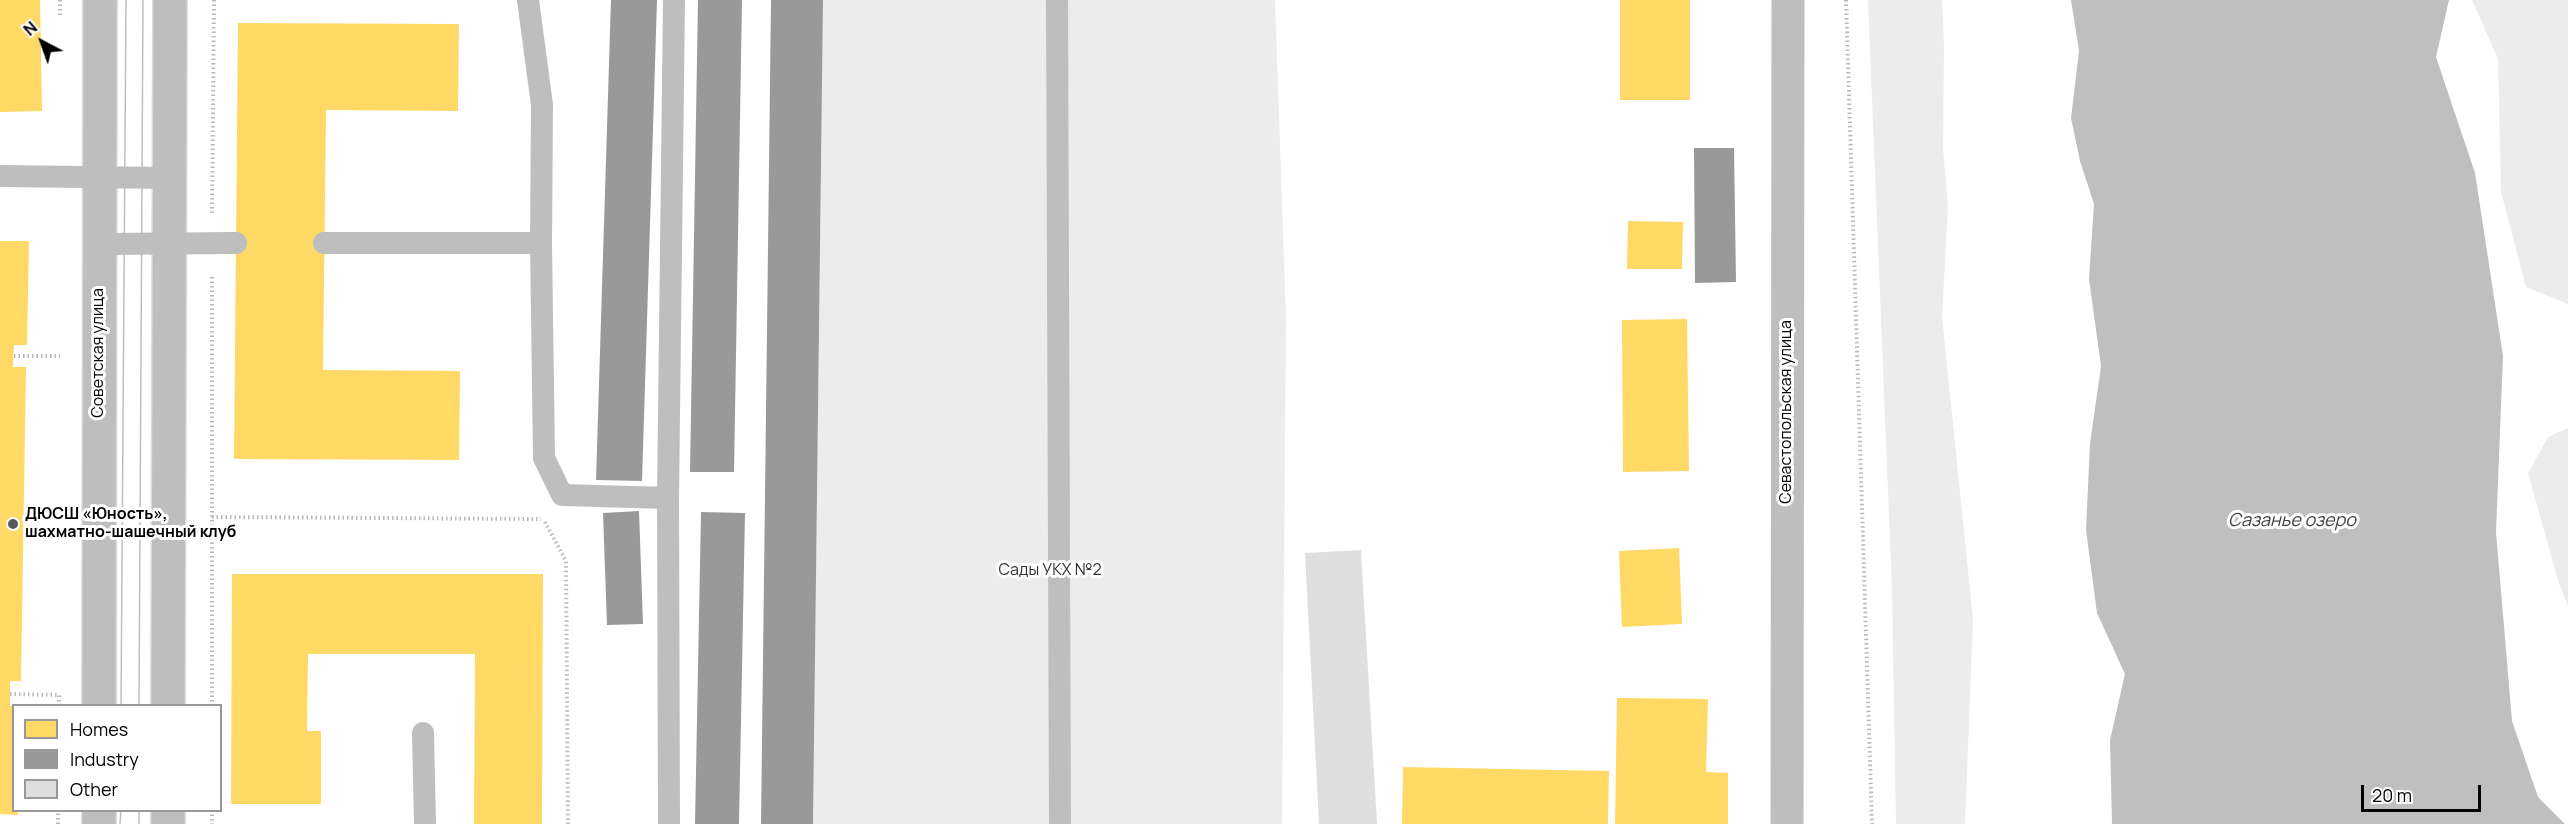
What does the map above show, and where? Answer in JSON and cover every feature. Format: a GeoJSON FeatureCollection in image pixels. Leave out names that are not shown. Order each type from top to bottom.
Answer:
{"type":"FeatureCollection","features":[{"type":"Feature","properties":{"kind":"main road","name":"Советская улица"},"geometry":{"type":"LineString","coordinates":[[99,704],[100,0]]}},
{"type":"Feature","properties":{"kind":"main road"},"geometry":{"type":"LineString","coordinates":[[168,704],[170,0]]}},
{"type":"Feature","properties":{"kind":"main road","name":"Севастопольская улица"},"geometry":{"type":"LineString","coordinates":[[1787,824],[1788,0]]}},
{"type":"Feature","properties":{"kind":"lane"},"geometry":{"type":"LineString","coordinates":[[528,0],[542,105],[544,458],[562,495],[668,498]]}},
{"type":"Feature","properties":{"kind":"lane"},"geometry":{"type":"LineString","coordinates":[[669,824],[668,498],[674,0]]}},
{"type":"Feature","properties":{"kind":"lane"},"geometry":{"type":"LineString","coordinates":[[1057,0],[1060,824]]}},
{"type":"Feature","properties":{"kind":"lane"},"geometry":{"type":"LineString","coordinates":[[0,176],[169,178]]}},
{"type":"Feature","properties":{"kind":"lane"},"geometry":{"type":"LineString","coordinates":[[98,244],[236,243]]}},
{"type":"Feature","properties":{"kind":"lane"},"geometry":{"type":"LineString","coordinates":[[324,243],[541,243]]}},
{"type":"Feature","properties":{"kind":"lane"},"geometry":{"type":"LineString","coordinates":[[423,733],[425,824]]}},
{"type":"Feature","properties":{"kind":"path"},"geometry":{"type":"LineString","coordinates":[[212,704],[214,0]]}},
{"type":"Feature","properties":{"kind":"path"},"geometry":{"type":"LineString","coordinates":[[1846,0],[1872,824]]}},
{"type":"Feature","properties":{"kind":"path"},"geometry":{"type":"LineString","coordinates":[[14,356],[60,356]]}},
{"type":"Feature","properties":{"kind":"path"},"geometry":{"type":"LineString","coordinates":[[212,517],[543,519],[566,561],[568,824]]}},
{"type":"Feature","properties":{"kind":"path"},"geometry":{"type":"LineString","coordinates":[[10,694],[59,695]]}},
{"type":"Feature","properties":{"kind":"green space","name":"Сады УКХ №2"},"geometry":{"type":"Polygon","coordinates":[[[823,0],[1275,0],[1286,319],[1282,824],[813,824],[823,0]]]}},
{"type":"Feature","properties":{"kind":"green space"},"geometry":{"type":"Polygon","coordinates":[[[1868,0],[1942,0],[1943,149],[1948,206],[1942,317],[1973,619],[1965,824],[1896,824],[1892,589],[1868,0]]]}},
{"type":"Feature","properties":{"kind":"green space"},"geometry":{"type":"Polygon","coordinates":[[[2472,0],[2568,0],[2568,304],[2526,287],[2501,192],[2498,59],[2472,0]]]}},
{"type":"Feature","properties":{"kind":"green space"},"geometry":{"type":"Polygon","coordinates":[[[2568,428],[2568,605],[2559,584],[2528,473],[2548,437],[2568,428]]]}},
{"type":"Feature","properties":{"kind":"water","name":"Сазанье озеро"},"geometry":{"type":"Polygon","coordinates":[[[2071,0],[2449,0],[2436,57],[2475,173],[2503,356],[2496,532],[2512,721],[2538,797],[2565,824],[2112,824],[2110,740],[2125,674],[2097,613],[2086,530],[2090,444],[2101,366],[2089,279],[2094,204],[2080,161],[2071,118],[2079,51],[2071,0]]]}},
{"type":"Feature","properties":{"kind":"building: Homes"},"geometry":{"type":"Polygon","coordinates":[[[0,0],[40,0],[42,111],[0,112],[0,0]]]}},
{"type":"Feature","properties":{"kind":"building: Homes"},"geometry":{"type":"Polygon","coordinates":[[[1620,0],[1690,0],[1690,100],[1620,100],[1620,0]]]}},
{"type":"Feature","properties":{"kind":"building: Homes"},"geometry":{"type":"Polygon","coordinates":[[[238,23],[459,24],[458,111],[326,110],[323,370],[460,371],[459,460],[234,459],[238,23]]]}},
{"type":"Feature","properties":{"kind":"building: Homes"},"geometry":{"type":"Polygon","coordinates":[[[1628,221],[1683,222],[1682,269],[1627,269],[1628,221]]]}},
{"type":"Feature","properties":{"kind":"building: Homes"},"geometry":{"type":"Polygon","coordinates":[[[0,241],[29,241],[27,345],[14,345],[13,367],[26,367],[21,681],[10,681],[12,812],[18,812],[18,815],[0,814],[0,241]]]}},
{"type":"Feature","properties":{"kind":"building: Homes"},"geometry":{"type":"Polygon","coordinates":[[[1687,319],[1689,471],[1623,472],[1622,320],[1687,319]]]}},
{"type":"Feature","properties":{"kind":"building: Homes"},"geometry":{"type":"Polygon","coordinates":[[[1679,548],[1682,624],[1622,627],[1619,551],[1679,548]]]}},
{"type":"Feature","properties":{"kind":"building: Homes"},"geometry":{"type":"Polygon","coordinates":[[[232,574],[543,574],[542,824],[474,824],[475,654],[308,654],[307,731],[321,731],[321,804],[231,804],[232,574]]]}},
{"type":"Feature","properties":{"kind":"building: Homes"},"geometry":{"type":"Polygon","coordinates":[[[1617,698],[1708,699],[1706,772],[1728,773],[1728,824],[1615,824],[1617,698]]]}},
{"type":"Feature","properties":{"kind":"building: Homes"},"geometry":{"type":"Polygon","coordinates":[[[1403,767],[1609,771],[1608,824],[1402,824],[1403,767]]]}},
{"type":"Feature","properties":{"kind":"building: Industry"},"geometry":{"type":"Polygon","coordinates":[[[611,0],[657,0],[642,481],[596,480],[611,0]]]}},
{"type":"Feature","properties":{"kind":"building: Industry"},"geometry":{"type":"Polygon","coordinates":[[[698,0],[742,0],[734,472],[690,472],[698,0]]]}},
{"type":"Feature","properties":{"kind":"building: Industry"},"geometry":{"type":"Polygon","coordinates":[[[771,0],[823,0],[813,824],[761,824],[771,0]]]}},
{"type":"Feature","properties":{"kind":"building: Industry"},"geometry":{"type":"Polygon","coordinates":[[[1694,148],[1734,148],[1736,282],[1695,283],[1694,148]]]}},
{"type":"Feature","properties":{"kind":"building: Industry"},"geometry":{"type":"Polygon","coordinates":[[[639,511],[643,624],[607,625],[603,513],[639,511]]]}},
{"type":"Feature","properties":{"kind":"building: Industry"},"geometry":{"type":"Polygon","coordinates":[[[701,512],[745,513],[739,824],[695,824],[701,512]]]}},
{"type":"Feature","properties":{"kind":"building: Other"},"geometry":{"type":"Polygon","coordinates":[[[1361,550],[1377,824],[1319,824],[1305,553],[1361,550]]]}},
{"type":"Feature","properties":{"kind":"tram line"},"geometry":{"type":"LineString","coordinates":[[121,704],[126,0]]}},
{"type":"Feature","properties":{"kind":"tram line"},"geometry":{"type":"LineString","coordinates":[[139,704],[143,0]]}},
{"type":"Feature","properties":{"kind":"tram line"},"geometry":{"type":"LineString","coordinates":[[120,824],[121,812]]}},
{"type":"Feature","properties":{"kind":"tram line"},"geometry":{"type":"LineString","coordinates":[[139,812],[139,824]]}},
{"type":"Feature","properties":{"kind":"place","name":"ДЮСШ «Юность», шахматно-шашечный клуб"},"geometry":{"type":"Point","coordinates":[13,524]}}]}
